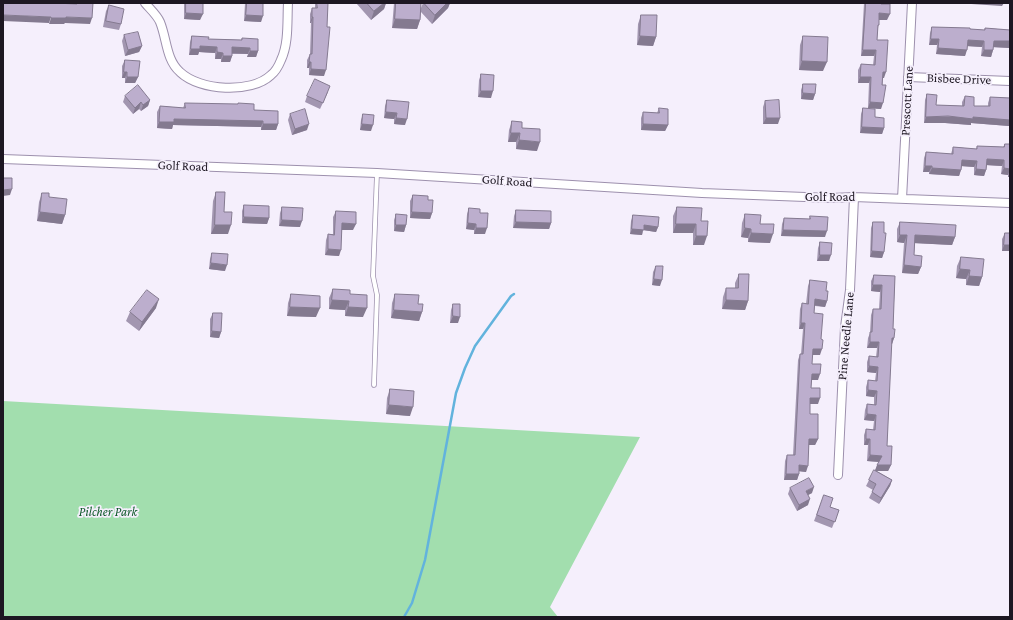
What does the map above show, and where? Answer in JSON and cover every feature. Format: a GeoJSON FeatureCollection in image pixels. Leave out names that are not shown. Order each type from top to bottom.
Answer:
{"type":"FeatureCollection","features":[{"type":"Feature","properties":{"kind":"street"},"geometry":{"type":"LineString","coordinates":[[145,3],[159,20],[166,38],[169,57],[179,72],[191,80],[210,86],[234,88],[254,85],[271,75],[281,60],[286,42],[288,3]]}},
{"type":"Feature","properties":{"kind":"street","name":"Prescott Lane"},"geometry":{"type":"LineString","coordinates":[[902,199],[912,3]]}},
{"type":"Feature","properties":{"kind":"street","name":"Bisbee Drive"},"geometry":{"type":"LineString","coordinates":[[908,77],[1010,81]]}},
{"type":"Feature","properties":{"kind":"street","name":"Golf Road"},"geometry":{"type":"LineString","coordinates":[[3,159],[377,173],[702,193],[1010,203]]}},
{"type":"Feature","properties":{"kind":"street","name":"Pine Needle Lane"},"geometry":{"type":"LineString","coordinates":[[838,475],[845,328],[850,290],[854,197]]}},
{"type":"Feature","properties":{"kind":"lane"},"geometry":{"type":"LineString","coordinates":[[374,385],[377,295],[373,276],[377,173]]}},
{"type":"Feature","properties":{"kind":"green space","name":"Pilcher Park"},"geometry":{"type":"Polygon","coordinates":[[[3,401],[640,437],[550,607],[558,617],[3,617],[3,401]]]}},
{"type":"Feature","properties":{"kind":"building"},"geometry":{"type":"Polygon","coordinates":[[[3,3],[93,3],[92,18],[51,18],[3,15],[3,3]]]}},
{"type":"Feature","properties":{"kind":"building"},"geometry":{"type":"Polygon","coordinates":[[[186,3],[203,3],[203,14],[186,13],[186,3]]]}},
{"type":"Feature","properties":{"kind":"building"},"geometry":{"type":"Polygon","coordinates":[[[247,3],[263,3],[263,16],[246,15],[247,3]]]}},
{"type":"Feature","properties":{"kind":"building"},"geometry":{"type":"Polygon","coordinates":[[[317,3],[328,3],[327,27],[330,27],[326,70],[311,69],[311,62],[309,62],[310,54],[312,54],[312,8],[317,8],[317,3]]]}},
{"type":"Feature","properties":{"kind":"building"},"geometry":{"type":"Polygon","coordinates":[[[367,3],[384,3],[374,11],[367,3]]]}},
{"type":"Feature","properties":{"kind":"building"},"geometry":{"type":"Polygon","coordinates":[[[396,3],[421,3],[420,20],[395,19],[396,3]]]}},
{"type":"Feature","properties":{"kind":"building"},"geometry":{"type":"Polygon","coordinates":[[[424,3],[447,3],[435,15],[424,3]]]}},
{"type":"Feature","properties":{"kind":"building"},"geometry":{"type":"Polygon","coordinates":[[[866,3],[890,4],[890,14],[879,13],[878,25],[877,40],[888,40],[886,72],[883,72],[882,85],[886,85],[883,103],[870,102],[871,77],[860,77],[861,64],[875,65],[876,50],[863,50],[866,3]]]}},
{"type":"Feature","properties":{"kind":"building"},"geometry":{"type":"Polygon","coordinates":[[[109,5],[124,9],[121,24],[106,21],[109,5]]]}},
{"type":"Feature","properties":{"kind":"building"},"geometry":{"type":"Polygon","coordinates":[[[641,15],[657,15],[656,37],[640,36],[641,15]]]}},
{"type":"Feature","properties":{"kind":"building"},"geometry":{"type":"Polygon","coordinates":[[[932,27],[1010,30],[1010,41],[994,41],[993,50],[984,50],[984,41],[968,40],[967,50],[938,48],[939,39],[931,39],[932,27]]]}},
{"type":"Feature","properties":{"kind":"building"},"geometry":{"type":"Polygon","coordinates":[[[138,32],[142,46],[128,50],[124,35],[138,32]]]}},
{"type":"Feature","properties":{"kind":"building"},"geometry":{"type":"Polygon","coordinates":[[[192,36],[209,37],[208,39],[258,39],[258,51],[250,51],[250,48],[232,47],[232,56],[223,56],[223,53],[217,52],[217,47],[200,46],[200,49],[191,49],[192,36]]]}},
{"type":"Feature","properties":{"kind":"building"},"geometry":{"type":"Polygon","coordinates":[[[803,36],[828,37],[827,62],[802,61],[803,36]]]}},
{"type":"Feature","properties":{"kind":"building"},"geometry":{"type":"Polygon","coordinates":[[[125,60],[140,61],[138,77],[127,77],[127,72],[124,72],[125,60]]]}},
{"type":"Feature","properties":{"kind":"building"},"geometry":{"type":"Polygon","coordinates":[[[481,74],[494,75],[493,91],[481,91],[481,74]]]}},
{"type":"Feature","properties":{"kind":"building"},"geometry":{"type":"Polygon","coordinates":[[[315,79],[330,86],[323,103],[307,96],[315,79]]]}},
{"type":"Feature","properties":{"kind":"building"},"geometry":{"type":"Polygon","coordinates":[[[803,84],[816,84],[815,94],[803,93],[803,84]]]}},
{"type":"Feature","properties":{"kind":"building"},"geometry":{"type":"Polygon","coordinates":[[[138,85],[150,100],[143,105],[141,102],[135,108],[125,96],[138,85]]]}},
{"type":"Feature","properties":{"kind":"building"},"geometry":{"type":"Polygon","coordinates":[[[927,94],[937,95],[936,105],[964,106],[965,96],[974,97],[974,106],[990,106],[990,97],[1010,98],[1010,120],[973,117],[973,119],[948,116],[926,117],[927,94]]]}},
{"type":"Feature","properties":{"kind":"building"},"geometry":{"type":"Polygon","coordinates":[[[387,100],[409,102],[407,119],[396,118],[397,113],[386,112],[387,100]]]}},
{"type":"Feature","properties":{"kind":"building"},"geometry":{"type":"Polygon","coordinates":[[[779,100],[780,118],[766,118],[765,101],[779,100]]]}},
{"type":"Feature","properties":{"kind":"building"},"geometry":{"type":"Polygon","coordinates":[[[185,103],[254,104],[254,110],[278,111],[278,124],[263,124],[263,121],[174,119],[174,122],[159,122],[160,106],[185,108],[185,103]]]}},
{"type":"Feature","properties":{"kind":"building"},"geometry":{"type":"Polygon","coordinates":[[[659,108],[668,109],[668,125],[643,124],[643,112],[659,113],[659,108]]]}},
{"type":"Feature","properties":{"kind":"building"},"geometry":{"type":"Polygon","coordinates":[[[863,108],[875,109],[875,117],[884,118],[884,128],[862,127],[863,108]]]}},
{"type":"Feature","properties":{"kind":"building"},"geometry":{"type":"Polygon","coordinates":[[[305,109],[309,124],[295,129],[290,114],[305,109]]]}},
{"type":"Feature","properties":{"kind":"building"},"geometry":{"type":"Polygon","coordinates":[[[363,114],[374,115],[373,125],[362,124],[363,114]]]}},
{"type":"Feature","properties":{"kind":"building"},"geometry":{"type":"Polygon","coordinates":[[[512,121],[522,122],[522,128],[540,129],[540,142],[519,140],[520,133],[511,133],[512,121]]]}},
{"type":"Feature","properties":{"kind":"building"},"geometry":{"type":"Polygon","coordinates":[[[1005,144],[1010,144],[1010,169],[1004,168],[1004,160],[987,159],[986,170],[976,169],[977,161],[962,160],[961,170],[932,168],[932,166],[925,166],[926,152],[953,154],[953,147],[977,149],[977,146],[1004,147],[1005,144]]]}},
{"type":"Feature","properties":{"kind":"building"},"geometry":{"type":"Polygon","coordinates":[[[3,178],[12,178],[12,189],[3,190],[3,178]]]}},
{"type":"Feature","properties":{"kind":"building"},"geometry":{"type":"Polygon","coordinates":[[[216,192],[225,192],[224,212],[232,212],[231,225],[215,225],[216,192]]]}},
{"type":"Feature","properties":{"kind":"building"},"geometry":{"type":"Polygon","coordinates":[[[42,193],[49,193],[49,197],[67,199],[65,215],[40,212],[42,193]]]}},
{"type":"Feature","properties":{"kind":"building"},"geometry":{"type":"Polygon","coordinates":[[[413,195],[428,196],[428,200],[433,200],[432,213],[412,212],[413,195]]]}},
{"type":"Feature","properties":{"kind":"building"},"geometry":{"type":"Polygon","coordinates":[[[244,205],[269,206],[269,218],[244,217],[244,205]]]}},
{"type":"Feature","properties":{"kind":"building"},"geometry":{"type":"Polygon","coordinates":[[[282,207],[303,208],[302,221],[282,220],[282,207]]]}},
{"type":"Feature","properties":{"kind":"building"},"geometry":{"type":"Polygon","coordinates":[[[677,207],[702,208],[701,221],[708,221],[707,236],[696,236],[696,224],[676,224],[677,207]]]}},
{"type":"Feature","properties":{"kind":"building"},"geometry":{"type":"Polygon","coordinates":[[[469,208],[480,209],[480,213],[488,213],[487,228],[476,228],[476,224],[468,223],[469,208]]]}},
{"type":"Feature","properties":{"kind":"building"},"geometry":{"type":"Polygon","coordinates":[[[516,210],[551,211],[551,223],[516,222],[516,210]]]}},
{"type":"Feature","properties":{"kind":"building"},"geometry":{"type":"Polygon","coordinates":[[[336,211],[356,212],[356,224],[342,223],[341,250],[328,249],[328,234],[334,235],[336,211]]]}},
{"type":"Feature","properties":{"kind":"building"},"geometry":{"type":"Polygon","coordinates":[[[396,214],[407,215],[406,225],[396,225],[396,214]]]}},
{"type":"Feature","properties":{"kind":"building"},"geometry":{"type":"Polygon","coordinates":[[[745,214],[761,215],[760,224],[774,224],[773,234],[751,233],[751,229],[745,228],[745,214]]]}},
{"type":"Feature","properties":{"kind":"building"},"geometry":{"type":"Polygon","coordinates":[[[633,215],[659,217],[658,227],[644,225],[644,230],[632,229],[633,215]]]}},
{"type":"Feature","properties":{"kind":"building"},"geometry":{"type":"Polygon","coordinates":[[[810,216],[828,217],[827,231],[783,230],[784,218],[810,219],[810,216]]]}},
{"type":"Feature","properties":{"kind":"building"},"geometry":{"type":"Polygon","coordinates":[[[873,222],[884,222],[884,233],[886,233],[884,252],[872,251],[873,222]]]}},
{"type":"Feature","properties":{"kind":"building"},"geometry":{"type":"Polygon","coordinates":[[[900,222],[956,225],[955,237],[915,235],[914,255],[922,256],[921,267],[904,265],[907,235],[900,235],[900,222]]]}},
{"type":"Feature","properties":{"kind":"building"},"geometry":{"type":"Polygon","coordinates":[[[1005,233],[1010,233],[1010,245],[1004,245],[1005,233]]]}},
{"type":"Feature","properties":{"kind":"building"},"geometry":{"type":"Polygon","coordinates":[[[820,242],[832,243],[831,255],[820,255],[820,242]]]}},
{"type":"Feature","properties":{"kind":"building"},"geometry":{"type":"Polygon","coordinates":[[[212,253],[228,254],[227,265],[211,263],[212,253]]]}},
{"type":"Feature","properties":{"kind":"building"},"geometry":{"type":"Polygon","coordinates":[[[961,257],[984,259],[982,277],[969,276],[970,270],[960,269],[961,257]]]}},
{"type":"Feature","properties":{"kind":"building"},"geometry":{"type":"Polygon","coordinates":[[[656,266],[663,266],[662,280],[654,279],[656,266]]]}},
{"type":"Feature","properties":{"kind":"building"},"geometry":{"type":"Polygon","coordinates":[[[739,274],[749,274],[748,301],[726,300],[726,288],[738,288],[739,274]]]}},
{"type":"Feature","properties":{"kind":"building"},"geometry":{"type":"Polygon","coordinates":[[[874,275],[895,276],[893,329],[895,329],[894,338],[892,338],[887,446],[892,446],[891,465],[877,465],[882,456],[870,455],[870,439],[866,439],[866,429],[875,430],[876,415],[867,414],[867,404],[876,405],[877,391],[868,390],[868,380],[877,381],[878,367],[869,366],[869,356],[878,357],[879,342],[870,342],[873,309],[881,309],[882,285],[873,285],[874,275]]]}},
{"type":"Feature","properties":{"kind":"building"},"geometry":{"type":"Polygon","coordinates":[[[810,280],[827,282],[826,291],[828,291],[827,301],[815,299],[814,313],[823,314],[821,339],[823,340],[822,349],[813,349],[812,364],[821,364],[820,374],[812,374],[811,388],[820,388],[820,398],[810,398],[810,414],[818,414],[818,439],[809,439],[808,466],[799,465],[799,474],[786,474],[787,455],[795,455],[800,354],[803,354],[805,323],[801,323],[802,303],[808,304],[810,280]]]}},
{"type":"Feature","properties":{"kind":"building"},"geometry":{"type":"Polygon","coordinates":[[[333,289],[350,290],[350,294],[367,295],[367,308],[348,307],[349,301],[332,300],[333,289]]]}},
{"type":"Feature","properties":{"kind":"building"},"geometry":{"type":"Polygon","coordinates":[[[147,290],[159,299],[142,322],[130,312],[147,290]]]}},
{"type":"Feature","properties":{"kind":"building"},"geometry":{"type":"Polygon","coordinates":[[[291,294],[320,296],[320,308],[290,307],[291,294]]]}},
{"type":"Feature","properties":{"kind":"building"},"geometry":{"type":"Polygon","coordinates":[[[395,294],[419,295],[418,304],[423,304],[422,312],[394,310],[395,294]]]}},
{"type":"Feature","properties":{"kind":"building"},"geometry":{"type":"Polygon","coordinates":[[[453,304],[460,304],[460,317],[453,316],[453,304]]]}},
{"type":"Feature","properties":{"kind":"building"},"geometry":{"type":"Polygon","coordinates":[[[213,313],[222,313],[221,332],[212,331],[213,313]]]}},
{"type":"Feature","properties":{"kind":"building"},"geometry":{"type":"Polygon","coordinates":[[[390,389],[414,391],[413,407],[389,405],[390,389]]]}},
{"type":"Feature","properties":{"kind":"building"},"geometry":{"type":"Polygon","coordinates":[[[874,470],[892,480],[881,498],[872,492],[876,484],[869,480],[874,470]]]}},
{"type":"Feature","properties":{"kind":"building"},"geometry":{"type":"Polygon","coordinates":[[[809,478],[814,487],[806,491],[810,499],[799,505],[790,488],[809,478]]]}},
{"type":"Feature","properties":{"kind":"building"},"geometry":{"type":"Polygon","coordinates":[[[824,495],[833,498],[830,507],[839,510],[835,522],[817,515],[824,495]]]}},
{"type":"Feature","properties":{"kind":"waterway"},"geometry":{"type":"LineString","coordinates":[[404,617],[412,603],[425,560],[456,393],[475,346],[511,296],[514,294]]}}]}
